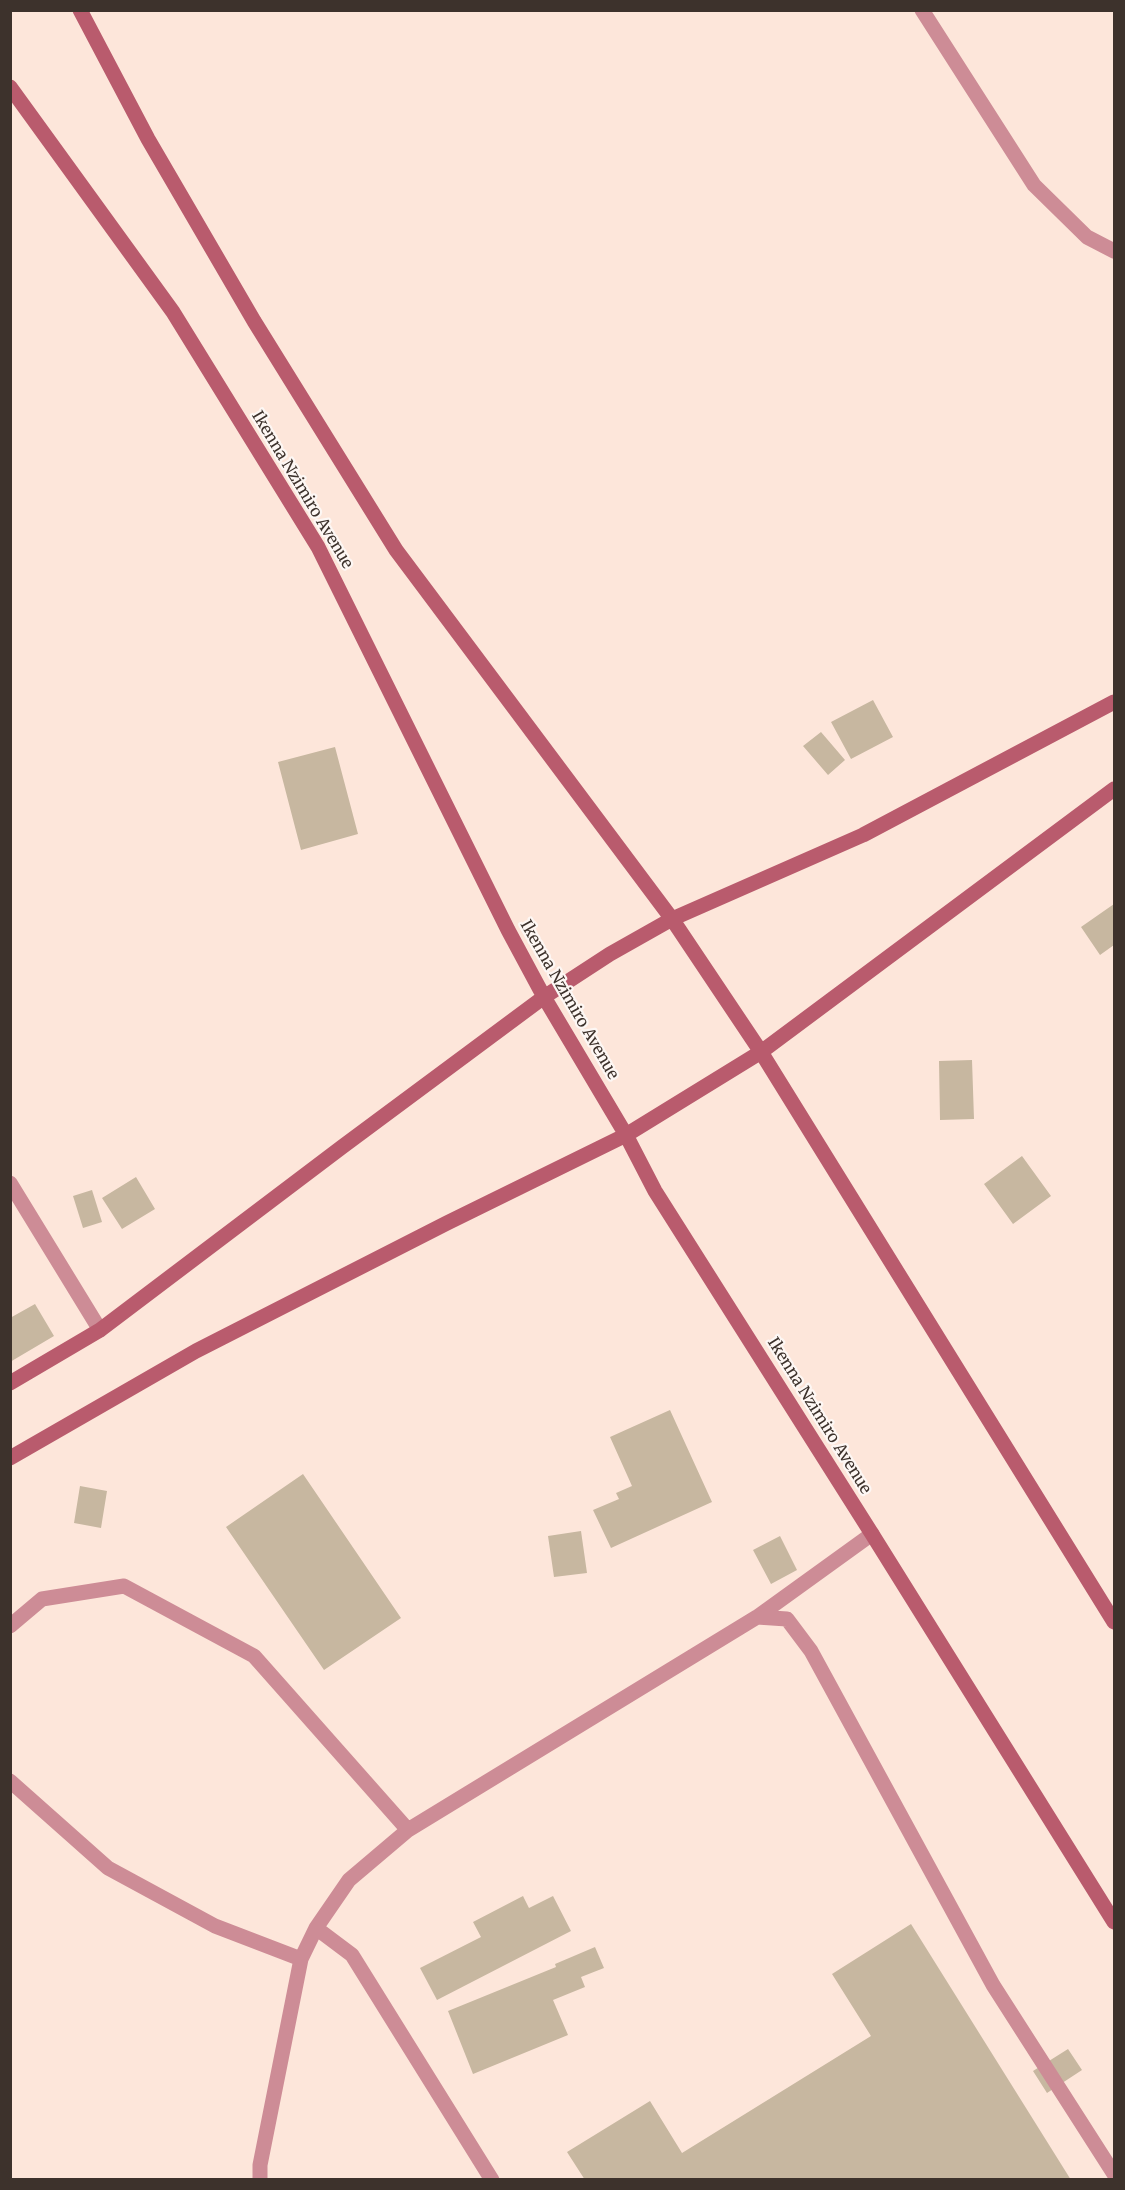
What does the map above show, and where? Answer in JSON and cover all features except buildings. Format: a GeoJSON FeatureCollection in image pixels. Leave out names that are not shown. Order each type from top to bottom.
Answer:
{"type":"FeatureCollection","features":[{"type":"Feature","properties":{"kind":"street"},"geometry":{"type":"LineString","coordinates":[[80,10],[148,139],[248,311],[396,550],[672,919],[761,1052],[1114,1622]]}},
{"type":"Feature","properties":{"kind":"street"},"geometry":{"type":"LineString","coordinates":[[922,10],[1034,185],[1087,237],[1114,251]]}},
{"type":"Feature","properties":{"kind":"street","name":"Ikenna Nzimiro Avenue"},"geometry":{"type":"LineString","coordinates":[[10,87],[173,312],[318,548],[508,930],[544,998],[626,1135],[655,1191],[1114,1922]]}},
{"type":"Feature","properties":{"kind":"street"},"geometry":{"type":"LineString","coordinates":[[10,1383],[100,1329],[544,998],[610,954],[672,919],[863,835],[1114,702]]}},
{"type":"Feature","properties":{"kind":"street"},"geometry":{"type":"LineString","coordinates":[[10,1458],[196,1351],[626,1135],[761,1052],[1114,789]]}},
{"type":"Feature","properties":{"kind":"street"},"geometry":{"type":"LineString","coordinates":[[10,1183],[100,1329]]}},
{"type":"Feature","properties":{"kind":"street"},"geometry":{"type":"LineString","coordinates":[[260,2180],[260,2165],[301,1959],[316,1928],[349,1880],[408,1830],[757,1617],[872,1534]]}},
{"type":"Feature","properties":{"kind":"street"},"geometry":{"type":"LineString","coordinates":[[10,1626],[42,1599],[124,1586],[254,1656],[408,1830]]}},
{"type":"Feature","properties":{"kind":"street"},"geometry":{"type":"LineString","coordinates":[[757,1617],[787,1619],[811,1651],[993,1985],[1114,2174]]}},
{"type":"Feature","properties":{"kind":"street"},"geometry":{"type":"LineString","coordinates":[[10,1781],[108,1868],[215,1926],[301,1959]]}},
{"type":"Feature","properties":{"kind":"street"},"geometry":{"type":"LineString","coordinates":[[316,1928],[352,1956],[492,2180]]}}]}
